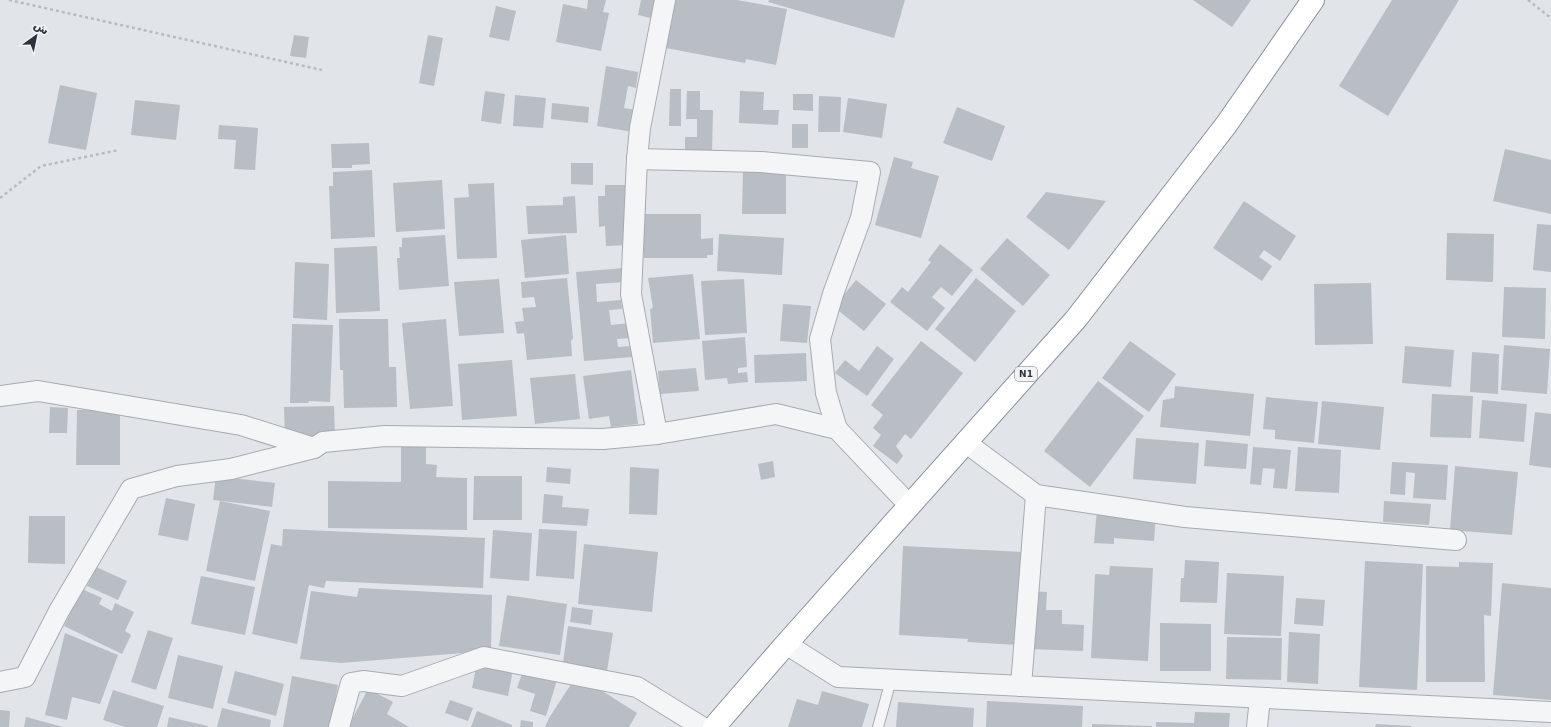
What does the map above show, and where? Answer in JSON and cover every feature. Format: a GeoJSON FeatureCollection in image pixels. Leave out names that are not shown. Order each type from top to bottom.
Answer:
{"type":"FeatureCollection","features":[{"type":"Feature","properties":{"kind":"highway","name":"N1"},"geometry":{"type":"LineString","coordinates":[[714,727],[965,442],[1076,319],[1226,125],[1313,0]]}},
{"type":"Feature","properties":{"kind":"street"},"geometry":{"type":"LineString","coordinates":[[657,434],[631,294],[635,219],[636,159],[640,128],[665,0]]}},
{"type":"Feature","properties":{"kind":"street"},"geometry":{"type":"LineString","coordinates":[[636,159],[761,162],[870,172],[861,218],[833,294],[820,340],[826,393],[837,429],[910,506]]}},
{"type":"Feature","properties":{"kind":"street"},"geometry":{"type":"LineString","coordinates":[[0,396],[38,391],[241,425],[314,448]]}},
{"type":"Feature","properties":{"kind":"street"},"geometry":{"type":"LineString","coordinates":[[0,682],[25,677],[59,611],[131,488],[177,476],[231,469],[314,448],[324,442],[385,436],[602,439],[657,434],[776,414],[837,429]]}},
{"type":"Feature","properties":{"kind":"street"},"geometry":{"type":"LineString","coordinates":[[965,442],[1036,495],[1185,517],[1456,540]]}},
{"type":"Feature","properties":{"kind":"street"},"geometry":{"type":"LineString","coordinates":[[1021,686],[1036,495]]}},
{"type":"Feature","properties":{"kind":"street"},"geometry":{"type":"LineString","coordinates":[[786,644],[838,678],[1260,698],[1541,717]]}},
{"type":"Feature","properties":{"kind":"street"},"geometry":{"type":"LineString","coordinates":[[339,727],[351,683],[363,681],[402,686],[484,657],[637,687],[702,727]]}},
{"type":"Feature","properties":{"kind":"street"},"geometry":{"type":"LineString","coordinates":[[1257,727],[1260,698]]}},
{"type":"Feature","properties":{"kind":"lane"},"geometry":{"type":"LineString","coordinates":[[878,727],[891,680]]}},
{"type":"Feature","properties":{"kind":"path"},"geometry":{"type":"LineString","coordinates":[[9,0],[322,70]]}},
{"type":"Feature","properties":{"kind":"path"},"geometry":{"type":"LineString","coordinates":[[1528,0],[1551,18]]}},
{"type":"Feature","properties":{"kind":"path"},"geometry":{"type":"LineString","coordinates":[[0,198],[41,166],[119,150]]}},
{"type":"Feature","properties":{"kind":"building"},"geometry":{"type":"Polygon","coordinates":[[[588,0],[606,0],[603,12],[609,13],[601,51],[556,42],[563,4],[587,9],[588,0]]]}},
{"type":"Feature","properties":{"kind":"building"},"geometry":{"type":"Polygon","coordinates":[[[641,0],[660,0],[655,19],[638,15],[641,0]]]}},
{"type":"Feature","properties":{"kind":"building"},"geometry":{"type":"Polygon","coordinates":[[[675,0],[737,0],[787,9],[776,65],[746,59],[745,63],[666,48],[675,0]]]}},
{"type":"Feature","properties":{"kind":"building"},"geometry":{"type":"Polygon","coordinates":[[[769,0],[905,0],[894,38],[768,2],[769,0]]]}},
{"type":"Feature","properties":{"kind":"building"},"geometry":{"type":"Polygon","coordinates":[[[1193,0],[1251,0],[1232,27],[1193,0]]]}},
{"type":"Feature","properties":{"kind":"building"},"geometry":{"type":"Polygon","coordinates":[[[1392,0],[1459,0],[1388,116],[1339,86],[1392,0]]]}},
{"type":"Feature","properties":{"kind":"building"},"geometry":{"type":"Polygon","coordinates":[[[496,6],[516,11],[509,41],[489,37],[496,6]]]}},
{"type":"Feature","properties":{"kind":"building"},"geometry":{"type":"Polygon","coordinates":[[[294,35],[309,37],[306,58],[290,56],[294,35]]]}},
{"type":"Feature","properties":{"kind":"building"},"geometry":{"type":"Polygon","coordinates":[[[428,35],[443,38],[434,86],[419,83],[428,35]]]}},
{"type":"Feature","properties":{"kind":"building"},"geometry":{"type":"Polygon","coordinates":[[[606,66],[638,72],[636,88],[628,86],[624,108],[636,110],[633,132],[597,126],[606,66]]]}},
{"type":"Feature","properties":{"kind":"building"},"geometry":{"type":"Polygon","coordinates":[[[60,85],[97,93],[86,150],[48,143],[60,85]]]}},
{"type":"Feature","properties":{"kind":"building"},"geometry":{"type":"Polygon","coordinates":[[[670,89],[681,89],[681,126],[669,126],[670,89]]]}},
{"type":"Feature","properties":{"kind":"building"},"geometry":{"type":"Polygon","coordinates":[[[485,91],[505,94],[501,124],[481,121],[485,91]]]}},
{"type":"Feature","properties":{"kind":"building"},"geometry":{"type":"Polygon","coordinates":[[[687,91],[700,91],[700,110],[713,110],[712,151],[685,151],[685,137],[697,137],[697,119],[686,119],[687,91]]]}},
{"type":"Feature","properties":{"kind":"building"},"geometry":{"type":"Polygon","coordinates":[[[740,91],[764,92],[763,110],[779,110],[778,125],[739,123],[740,91]]]}},
{"type":"Feature","properties":{"kind":"building"},"geometry":{"type":"Polygon","coordinates":[[[793,94],[813,94],[813,111],[793,110],[793,94]]]}},
{"type":"Feature","properties":{"kind":"building"},"geometry":{"type":"Polygon","coordinates":[[[515,95],[546,98],[543,128],[513,126],[515,95]]]}},
{"type":"Feature","properties":{"kind":"building"},"geometry":{"type":"Polygon","coordinates":[[[819,96],[841,97],[840,132],[818,132],[819,96]]]}},
{"type":"Feature","properties":{"kind":"building"},"geometry":{"type":"Polygon","coordinates":[[[848,98],[887,104],[882,138],[843,132],[848,98]]]}},
{"type":"Feature","properties":{"kind":"building"},"geometry":{"type":"Polygon","coordinates":[[[135,100],[180,105],[176,140],[131,135],[135,100]]]}},
{"type":"Feature","properties":{"kind":"building"},"geometry":{"type":"Polygon","coordinates":[[[552,103],[589,107],[588,123],[551,119],[552,103]]]}},
{"type":"Feature","properties":{"kind":"building"},"geometry":{"type":"Polygon","coordinates":[[[957,107],[1005,126],[992,161],[943,143],[957,107]]]}},
{"type":"Feature","properties":{"kind":"building"},"geometry":{"type":"Polygon","coordinates":[[[792,124],[808,124],[808,148],[792,148],[792,124]]]}},
{"type":"Feature","properties":{"kind":"building"},"geometry":{"type":"Polygon","coordinates":[[[219,125],[258,128],[255,170],[234,169],[236,140],[218,139],[219,125]]]}},
{"type":"Feature","properties":{"kind":"building"},"geometry":{"type":"Polygon","coordinates":[[[369,143],[370,164],[352,165],[352,168],[332,168],[331,144],[369,143]]]}},
{"type":"Feature","properties":{"kind":"building"},"geometry":{"type":"Polygon","coordinates":[[[1505,149],[1551,160],[1551,214],[1493,201],[1505,149]]]}},
{"type":"Feature","properties":{"kind":"building"},"geometry":{"type":"Polygon","coordinates":[[[894,157],[913,162],[911,168],[939,176],[921,238],[875,225],[894,157]]]}},
{"type":"Feature","properties":{"kind":"building"},"geometry":{"type":"Polygon","coordinates":[[[571,163],[593,163],[593,185],[571,184],[571,163]]]}},
{"type":"Feature","properties":{"kind":"building"},"geometry":{"type":"Polygon","coordinates":[[[372,170],[375,237],[331,239],[329,186],[333,186],[333,172],[372,170]]]}},
{"type":"Feature","properties":{"kind":"building"},"geometry":{"type":"Polygon","coordinates":[[[743,172],[786,172],[786,214],[742,214],[743,172]]]}},
{"type":"Feature","properties":{"kind":"building"},"geometry":{"type":"Polygon","coordinates":[[[442,180],[445,229],[396,232],[393,183],[442,180]]]}},
{"type":"Feature","properties":{"kind":"building"},"geometry":{"type":"Polygon","coordinates":[[[494,183],[497,258],[457,259],[454,198],[469,197],[468,184],[494,183]]]}},
{"type":"Feature","properties":{"kind":"building"},"geometry":{"type":"Polygon","coordinates":[[[605,185],[630,185],[630,245],[606,246],[605,226],[599,227],[598,196],[605,196],[605,185]]]}},
{"type":"Feature","properties":{"kind":"building"},"geometry":{"type":"Polygon","coordinates":[[[1046,192],[1106,201],[1069,250],[1026,217],[1046,192]]]}},
{"type":"Feature","properties":{"kind":"building"},"geometry":{"type":"Polygon","coordinates":[[[575,196],[577,233],[528,234],[526,206],[563,205],[563,197],[575,196]]]}},
{"type":"Feature","properties":{"kind":"building"},"geometry":{"type":"Polygon","coordinates":[[[1244,201],[1296,236],[1280,261],[1264,250],[1259,257],[1272,266],[1262,281],[1213,248],[1244,201]]]}},
{"type":"Feature","properties":{"kind":"building"},"geometry":{"type":"Polygon","coordinates":[[[644,214],[701,214],[701,239],[713,238],[713,255],[707,255],[707,258],[644,258],[644,214]]]}},
{"type":"Feature","properties":{"kind":"building"},"geometry":{"type":"Polygon","coordinates":[[[1537,224],[1551,225],[1551,272],[1533,270],[1537,224]]]}},
{"type":"Feature","properties":{"kind":"building"},"geometry":{"type":"Polygon","coordinates":[[[1447,233],[1494,234],[1493,282],[1446,280],[1447,233]]]}},
{"type":"Feature","properties":{"kind":"building"},"geometry":{"type":"Polygon","coordinates":[[[719,234],[784,238],[782,275],[717,271],[719,234]]]}},
{"type":"Feature","properties":{"kind":"building"},"geometry":{"type":"Polygon","coordinates":[[[445,235],[449,286],[399,290],[397,258],[400,258],[399,247],[402,247],[402,238],[445,235]]]}},
{"type":"Feature","properties":{"kind":"building"},"geometry":{"type":"Polygon","coordinates":[[[566,235],[569,274],[525,278],[521,240],[566,235]]]}},
{"type":"Feature","properties":{"kind":"building"},"geometry":{"type":"Polygon","coordinates":[[[1007,238],[1050,275],[1023,306],[980,269],[1007,238]]]}},
{"type":"Feature","properties":{"kind":"building"},"geometry":{"type":"Polygon","coordinates":[[[940,244],[973,270],[952,296],[941,287],[932,297],[945,308],[927,331],[890,302],[902,287],[908,292],[931,262],[928,260],[940,244]]]}},
{"type":"Feature","properties":{"kind":"building"},"geometry":{"type":"Polygon","coordinates":[[[377,246],[380,311],[336,313],[334,248],[377,246]]]}},
{"type":"Feature","properties":{"kind":"building"},"geometry":{"type":"Polygon","coordinates":[[[295,262],[329,264],[327,320],[293,318],[295,262]]]}},
{"type":"Feature","properties":{"kind":"building"},"geometry":{"type":"Polygon","coordinates":[[[624,268],[625,282],[596,284],[597,302],[621,300],[622,309],[609,310],[611,325],[630,323],[631,338],[617,339],[618,347],[631,346],[632,357],[584,361],[576,272],[624,268]]]}},
{"type":"Feature","properties":{"kind":"building"},"geometry":{"type":"Polygon","coordinates":[[[693,274],[700,339],[653,343],[650,309],[653,308],[648,278],[693,274]]]}},
{"type":"Feature","properties":{"kind":"building"},"geometry":{"type":"Polygon","coordinates":[[[567,278],[573,338],[571,341],[572,356],[527,360],[524,333],[517,334],[515,322],[524,321],[522,308],[536,307],[534,297],[522,298],[521,282],[567,278]]]}},
{"type":"Feature","properties":{"kind":"building"},"geometry":{"type":"Polygon","coordinates":[[[976,278],[1016,311],[975,362],[935,329],[976,278]]]}},
{"type":"Feature","properties":{"kind":"building"},"geometry":{"type":"Polygon","coordinates":[[[499,279],[504,333],[459,336],[454,282],[499,279]]]}},
{"type":"Feature","properties":{"kind":"building"},"geometry":{"type":"Polygon","coordinates":[[[744,279],[747,333],[705,335],[701,281],[744,279]]]}},
{"type":"Feature","properties":{"kind":"building"},"geometry":{"type":"Polygon","coordinates":[[[856,280],[886,304],[864,331],[834,307],[856,280]]]}},
{"type":"Feature","properties":{"kind":"building"},"geometry":{"type":"Polygon","coordinates":[[[1371,283],[1373,344],[1315,345],[1314,284],[1371,283]]]}},
{"type":"Feature","properties":{"kind":"building"},"geometry":{"type":"Polygon","coordinates":[[[1504,287],[1546,288],[1545,339],[1502,337],[1504,287]]]}},
{"type":"Feature","properties":{"kind":"building"},"geometry":{"type":"Polygon","coordinates":[[[783,304],[811,306],[807,343],[780,341],[783,304]]]}},
{"type":"Feature","properties":{"kind":"building"},"geometry":{"type":"Polygon","coordinates":[[[339,319],[388,319],[389,367],[396,367],[397,407],[344,408],[343,370],[340,370],[339,319]]]}},
{"type":"Feature","properties":{"kind":"building"},"geometry":{"type":"Polygon","coordinates":[[[446,319],[453,406],[410,409],[402,323],[446,319]]]}},
{"type":"Feature","properties":{"kind":"building"},"geometry":{"type":"Polygon","coordinates":[[[292,324],[333,325],[330,402],[309,401],[308,403],[290,403],[292,324]]]}},
{"type":"Feature","properties":{"kind":"building"},"geometry":{"type":"Polygon","coordinates":[[[745,337],[747,367],[738,368],[738,373],[747,372],[748,382],[728,384],[727,378],[705,380],[702,341],[745,337]]]}},
{"type":"Feature","properties":{"kind":"building"},"geometry":{"type":"Polygon","coordinates":[[[921,341],[963,373],[911,439],[905,434],[896,446],[903,456],[897,464],[873,446],[881,435],[873,428],[883,415],[871,405],[921,341]]]}},
{"type":"Feature","properties":{"kind":"building"},"geometry":{"type":"Polygon","coordinates":[[[1130,341],[1176,374],[1149,412],[1102,378],[1130,341]]]}},
{"type":"Feature","properties":{"kind":"building"},"geometry":{"type":"Polygon","coordinates":[[[1504,345],[1550,349],[1547,394],[1501,390],[1504,345]]]}},
{"type":"Feature","properties":{"kind":"building"},"geometry":{"type":"Polygon","coordinates":[[[877,346],[894,359],[867,396],[835,373],[845,360],[859,371],[877,346]]]}},
{"type":"Feature","properties":{"kind":"building"},"geometry":{"type":"Polygon","coordinates":[[[1405,346],[1454,350],[1451,387],[1402,383],[1405,346]]]}},
{"type":"Feature","properties":{"kind":"building"},"geometry":{"type":"Polygon","coordinates":[[[1472,352],[1499,354],[1498,394],[1470,392],[1472,352]]]}},
{"type":"Feature","properties":{"kind":"building"},"geometry":{"type":"Polygon","coordinates":[[[806,353],[807,381],[755,383],[754,355],[806,353]]]}},
{"type":"Feature","properties":{"kind":"building"},"geometry":{"type":"Polygon","coordinates":[[[512,360],[517,416],[462,420],[458,364],[512,360]]]}},
{"type":"Feature","properties":{"kind":"building"},"geometry":{"type":"Polygon","coordinates":[[[696,368],[699,391],[660,394],[658,371],[696,368]]]}},
{"type":"Feature","properties":{"kind":"building"},"geometry":{"type":"Polygon","coordinates":[[[631,370],[638,424],[611,427],[609,416],[589,419],[583,376],[631,370]]]}},
{"type":"Feature","properties":{"kind":"building"},"geometry":{"type":"Polygon","coordinates":[[[575,374],[580,419],[535,424],[530,378],[575,374]]]}},
{"type":"Feature","properties":{"kind":"building"},"geometry":{"type":"Polygon","coordinates":[[[1098,381],[1144,416],[1090,487],[1044,451],[1098,381]]]}},
{"type":"Feature","properties":{"kind":"building"},"geometry":{"type":"Polygon","coordinates":[[[1175,386],[1254,394],[1250,436],[1160,427],[1163,400],[1174,398],[1175,386]]]}},
{"type":"Feature","properties":{"kind":"building"},"geometry":{"type":"Polygon","coordinates":[[[1432,394],[1473,396],[1471,438],[1430,437],[1432,394]]]}},
{"type":"Feature","properties":{"kind":"building"},"geometry":{"type":"Polygon","coordinates":[[[1266,397],[1318,402],[1314,443],[1275,439],[1275,430],[1263,429],[1266,397]]]}},
{"type":"Feature","properties":{"kind":"building"},"geometry":{"type":"Polygon","coordinates":[[[1482,400],[1527,404],[1524,442],[1479,438],[1482,400]]]}},
{"type":"Feature","properties":{"kind":"building"},"geometry":{"type":"Polygon","coordinates":[[[1322,401],[1384,407],[1380,450],[1318,444],[1322,401]]]}},
{"type":"Feature","properties":{"kind":"building"},"geometry":{"type":"Polygon","coordinates":[[[334,406],[335,437],[285,438],[284,407],[334,406]]]}},
{"type":"Feature","properties":{"kind":"building"},"geometry":{"type":"Polygon","coordinates":[[[50,407],[68,408],[67,433],[49,433],[50,407]]]}},
{"type":"Feature","properties":{"kind":"building"},"geometry":{"type":"Polygon","coordinates":[[[77,410],[120,410],[120,465],[76,465],[77,410]]]}},
{"type":"Feature","properties":{"kind":"building"},"geometry":{"type":"Polygon","coordinates":[[[1535,412],[1551,414],[1551,468],[1529,465],[1535,412]]]}},
{"type":"Feature","properties":{"kind":"building"},"geometry":{"type":"Polygon","coordinates":[[[1136,438],[1199,443],[1196,484],[1133,479],[1136,438]]]}},
{"type":"Feature","properties":{"kind":"building"},"geometry":{"type":"Polygon","coordinates":[[[1206,440],[1248,444],[1246,469],[1204,466],[1206,440]]]}},
{"type":"Feature","properties":{"kind":"building"},"geometry":{"type":"Polygon","coordinates":[[[401,444],[426,445],[426,464],[437,465],[436,477],[467,478],[467,530],[328,528],[328,481],[401,482],[401,444]]]}},
{"type":"Feature","properties":{"kind":"building"},"geometry":{"type":"Polygon","coordinates":[[[1253,447],[1291,450],[1287,489],[1273,488],[1275,469],[1263,468],[1261,485],[1250,484],[1253,447]]]}},
{"type":"Feature","properties":{"kind":"building"},"geometry":{"type":"Polygon","coordinates":[[[1298,447],[1341,450],[1339,493],[1295,491],[1298,447]]]}},
{"type":"Feature","properties":{"kind":"building"},"geometry":{"type":"Polygon","coordinates":[[[773,461],[775,477],[761,480],[758,464],[773,461]]]}},
{"type":"Feature","properties":{"kind":"building"},"geometry":{"type":"Polygon","coordinates":[[[1392,462],[1448,465],[1446,500],[1413,498],[1415,473],[1406,472],[1405,495],[1390,494],[1392,462]]]}},
{"type":"Feature","properties":{"kind":"building"},"geometry":{"type":"Polygon","coordinates":[[[1455,466],[1518,472],[1512,535],[1450,530],[1455,466]]]}},
{"type":"Feature","properties":{"kind":"building"},"geometry":{"type":"Polygon","coordinates":[[[547,467],[571,469],[570,484],[546,482],[547,467]]]}},
{"type":"Feature","properties":{"kind":"building"},"geometry":{"type":"Polygon","coordinates":[[[630,467],[659,469],[657,515],[629,514],[630,467]]]}},
{"type":"Feature","properties":{"kind":"building"},"geometry":{"type":"Polygon","coordinates":[[[216,476],[275,483],[272,507],[213,500],[216,476]]]}},
{"type":"Feature","properties":{"kind":"building"},"geometry":{"type":"Polygon","coordinates":[[[474,476],[522,476],[522,520],[473,520],[474,476]]]}},
{"type":"Feature","properties":{"kind":"building"},"geometry":{"type":"Polygon","coordinates":[[[544,494],[563,496],[562,507],[589,509],[587,526],[542,523],[544,494]]]}},
{"type":"Feature","properties":{"kind":"building"},"geometry":{"type":"Polygon","coordinates":[[[166,498],[195,504],[188,541],[158,535],[166,498]]]}},
{"type":"Feature","properties":{"kind":"building"},"geometry":{"type":"Polygon","coordinates":[[[220,501],[270,511],[255,581],[206,571],[220,501]]]}},
{"type":"Feature","properties":{"kind":"building"},"geometry":{"type":"Polygon","coordinates":[[[1384,501],[1431,504],[1429,525],[1383,522],[1384,501]]]}},
{"type":"Feature","properties":{"kind":"building"},"geometry":{"type":"Polygon","coordinates":[[[1097,509],[1156,514],[1154,541],[1114,538],[1114,544],[1094,543],[1097,509]]]}},
{"type":"Feature","properties":{"kind":"building"},"geometry":{"type":"Polygon","coordinates":[[[29,516],[65,516],[65,564],[28,563],[29,516]]]}},
{"type":"Feature","properties":{"kind":"building"},"geometry":{"type":"Polygon","coordinates":[[[283,529],[485,538],[483,588],[326,581],[324,588],[309,585],[297,644],[252,634],[271,544],[282,546],[283,529]]]}},
{"type":"Feature","properties":{"kind":"building"},"geometry":{"type":"Polygon","coordinates":[[[539,529],[577,531],[574,579],[536,576],[539,529]]]}},
{"type":"Feature","properties":{"kind":"building"},"geometry":{"type":"Polygon","coordinates":[[[493,530],[532,533],[529,581],[490,578],[493,530]]]}},
{"type":"Feature","properties":{"kind":"building"},"geometry":{"type":"Polygon","coordinates":[[[584,544],[658,552],[652,612],[578,604],[584,544]]]}},
{"type":"Feature","properties":{"kind":"building"},"geometry":{"type":"Polygon","coordinates":[[[903,546],[1021,552],[1018,645],[967,642],[968,639],[899,635],[903,546]]]}},
{"type":"Feature","properties":{"kind":"building"},"geometry":{"type":"Polygon","coordinates":[[[1185,560],[1219,562],[1217,603],[1180,602],[1181,578],[1184,578],[1185,560]]]}},
{"type":"Feature","properties":{"kind":"building"},"geometry":{"type":"Polygon","coordinates":[[[1365,561],[1423,564],[1417,690],[1359,687],[1365,561]]]}},
{"type":"Feature","properties":{"kind":"building"},"geometry":{"type":"Polygon","coordinates":[[[1459,562],[1493,563],[1491,616],[1484,615],[1485,682],[1426,682],[1426,566],[1459,567],[1459,562]]]}},
{"type":"Feature","properties":{"kind":"building"},"geometry":{"type":"Polygon","coordinates":[[[1110,566],[1153,568],[1148,661],[1091,658],[1095,574],[1109,575],[1110,566]]]}},
{"type":"Feature","properties":{"kind":"building"},"geometry":{"type":"Polygon","coordinates":[[[96,567],[127,581],[118,600],[87,586],[96,567]]]}},
{"type":"Feature","properties":{"kind":"building"},"geometry":{"type":"Polygon","coordinates":[[[1227,573],[1284,576],[1281,636],[1224,634],[1227,573]]]}},
{"type":"Feature","properties":{"kind":"building"},"geometry":{"type":"Polygon","coordinates":[[[201,576],[255,587],[245,635],[191,624],[201,576]]]}},
{"type":"Feature","properties":{"kind":"building"},"geometry":{"type":"Polygon","coordinates":[[[1502,583],[1551,588],[1551,700],[1493,695],[1502,583]]]}},
{"type":"Feature","properties":{"kind":"building"},"geometry":{"type":"Polygon","coordinates":[[[359,588],[492,595],[491,653],[475,652],[341,663],[300,659],[311,591],[357,597],[359,588]]]}},
{"type":"Feature","properties":{"kind":"building"},"geometry":{"type":"Polygon","coordinates":[[[82,589],[102,598],[99,604],[112,611],[115,603],[134,612],[125,631],[131,635],[122,654],[64,626],[82,589]]]}},
{"type":"Feature","properties":{"kind":"building"},"geometry":{"type":"Polygon","coordinates":[[[1031,591],[1047,592],[1046,610],[1062,610],[1062,624],[1084,625],[1083,651],[1030,649],[1031,591]]]}},
{"type":"Feature","properties":{"kind":"building"},"geometry":{"type":"Polygon","coordinates":[[[507,595],[567,604],[560,655],[499,646],[507,595]]]}},
{"type":"Feature","properties":{"kind":"building"},"geometry":{"type":"Polygon","coordinates":[[[1296,598],[1325,600],[1323,626],[1294,624],[1296,598]]]}},
{"type":"Feature","properties":{"kind":"building"},"geometry":{"type":"Polygon","coordinates":[[[572,607],[593,610],[591,625],[570,622],[572,607]]]}},
{"type":"Feature","properties":{"kind":"building"},"geometry":{"type":"Polygon","coordinates":[[[1160,623],[1211,624],[1211,671],[1160,671],[1160,623]]]}},
{"type":"Feature","properties":{"kind":"building"},"geometry":{"type":"Polygon","coordinates":[[[568,626],[613,633],[607,671],[563,663],[568,626]]]}},
{"type":"Feature","properties":{"kind":"building"},"geometry":{"type":"Polygon","coordinates":[[[148,630],[173,638],[156,690],[131,682],[148,630]]]}},
{"type":"Feature","properties":{"kind":"building"},"geometry":{"type":"Polygon","coordinates":[[[1289,632],[1320,634],[1318,684],[1287,682],[1289,632]]]}},
{"type":"Feature","properties":{"kind":"building"},"geometry":{"type":"Polygon","coordinates":[[[65,633],[118,655],[100,704],[72,697],[67,720],[45,715],[65,633]]]}},
{"type":"Feature","properties":{"kind":"building"},"geometry":{"type":"Polygon","coordinates":[[[1227,637],[1282,638],[1281,680],[1226,679],[1227,637]]]}},
{"type":"Feature","properties":{"kind":"building"},"geometry":{"type":"Polygon","coordinates":[[[178,655],[223,666],[213,709],[168,698],[178,655]]]}},
{"type":"Feature","properties":{"kind":"building"},"geometry":{"type":"Polygon","coordinates":[[[477,663],[513,670],[508,696],[472,688],[477,663]]]}},
{"type":"Feature","properties":{"kind":"building"},"geometry":{"type":"Polygon","coordinates":[[[524,668],[557,680],[546,716],[530,711],[535,694],[517,688],[524,668]]]}},
{"type":"Feature","properties":{"kind":"building"},"geometry":{"type":"Polygon","coordinates":[[[235,671],[284,684],[276,716],[227,703],[235,671]]]}},
{"type":"Feature","properties":{"kind":"building"},"geometry":{"type":"Polygon","coordinates":[[[577,675],[637,713],[629,727],[545,727],[549,718],[577,675]]]}},
{"type":"Feature","properties":{"kind":"building"},"geometry":{"type":"Polygon","coordinates":[[[292,676],[338,685],[330,727],[283,727],[292,676]]]}},
{"type":"Feature","properties":{"kind":"building"},"geometry":{"type":"Polygon","coordinates":[[[368,689],[393,702],[387,714],[409,727],[348,727],[368,689]]]}},
{"type":"Feature","properties":{"kind":"building"},"geometry":{"type":"Polygon","coordinates":[[[113,690],[164,706],[157,727],[125,727],[103,720],[113,690]]]}},
{"type":"Feature","properties":{"kind":"building"},"geometry":{"type":"Polygon","coordinates":[[[822,691],[869,704],[862,727],[788,727],[797,699],[818,705],[822,691]]]}},
{"type":"Feature","properties":{"kind":"building"},"geometry":{"type":"Polygon","coordinates":[[[450,700],[473,708],[468,721],[445,713],[450,700]]]}},
{"type":"Feature","properties":{"kind":"building"},"geometry":{"type":"Polygon","coordinates":[[[987,701],[1083,706],[1082,727],[986,727],[987,701]]]}},
{"type":"Feature","properties":{"kind":"building"},"geometry":{"type":"Polygon","coordinates":[[[898,702],[974,708],[973,727],[896,727],[898,702]]]}},
{"type":"Feature","properties":{"kind":"building"},"geometry":{"type":"Polygon","coordinates":[[[222,708],[271,720],[270,727],[217,727],[222,708]]]}},
{"type":"Feature","properties":{"kind":"building"},"geometry":{"type":"Polygon","coordinates":[[[0,710],[10,711],[9,727],[0,727],[0,710]]]}},
{"type":"Feature","properties":{"kind":"building"},"geometry":{"type":"Polygon","coordinates":[[[477,711],[512,725],[512,727],[471,727],[477,711]]]}},
{"type":"Feature","properties":{"kind":"building"},"geometry":{"type":"Polygon","coordinates":[[[1195,712],[1230,713],[1229,727],[1156,727],[1156,722],[1194,723],[1195,712]]]}},
{"type":"Feature","properties":{"kind":"building"},"geometry":{"type":"Polygon","coordinates":[[[26,717],[63,727],[24,727],[26,717]]]}},
{"type":"Feature","properties":{"kind":"building"},"geometry":{"type":"Polygon","coordinates":[[[169,717],[208,726],[208,727],[167,727],[169,717]]]}},
{"type":"Feature","properties":{"kind":"building"},"geometry":{"type":"Polygon","coordinates":[[[521,720],[533,722],[533,727],[520,727],[521,720]]]}},
{"type":"Feature","properties":{"kind":"building"},"geometry":{"type":"Polygon","coordinates":[[[1092,724],[1152,726],[1152,727],[1092,727],[1092,724]]]}},
{"type":"Feature","properties":{"kind":"building"},"geometry":{"type":"Polygon","coordinates":[[[1376,724],[1411,726],[1411,727],[1375,727],[1376,724]]]}}]}
